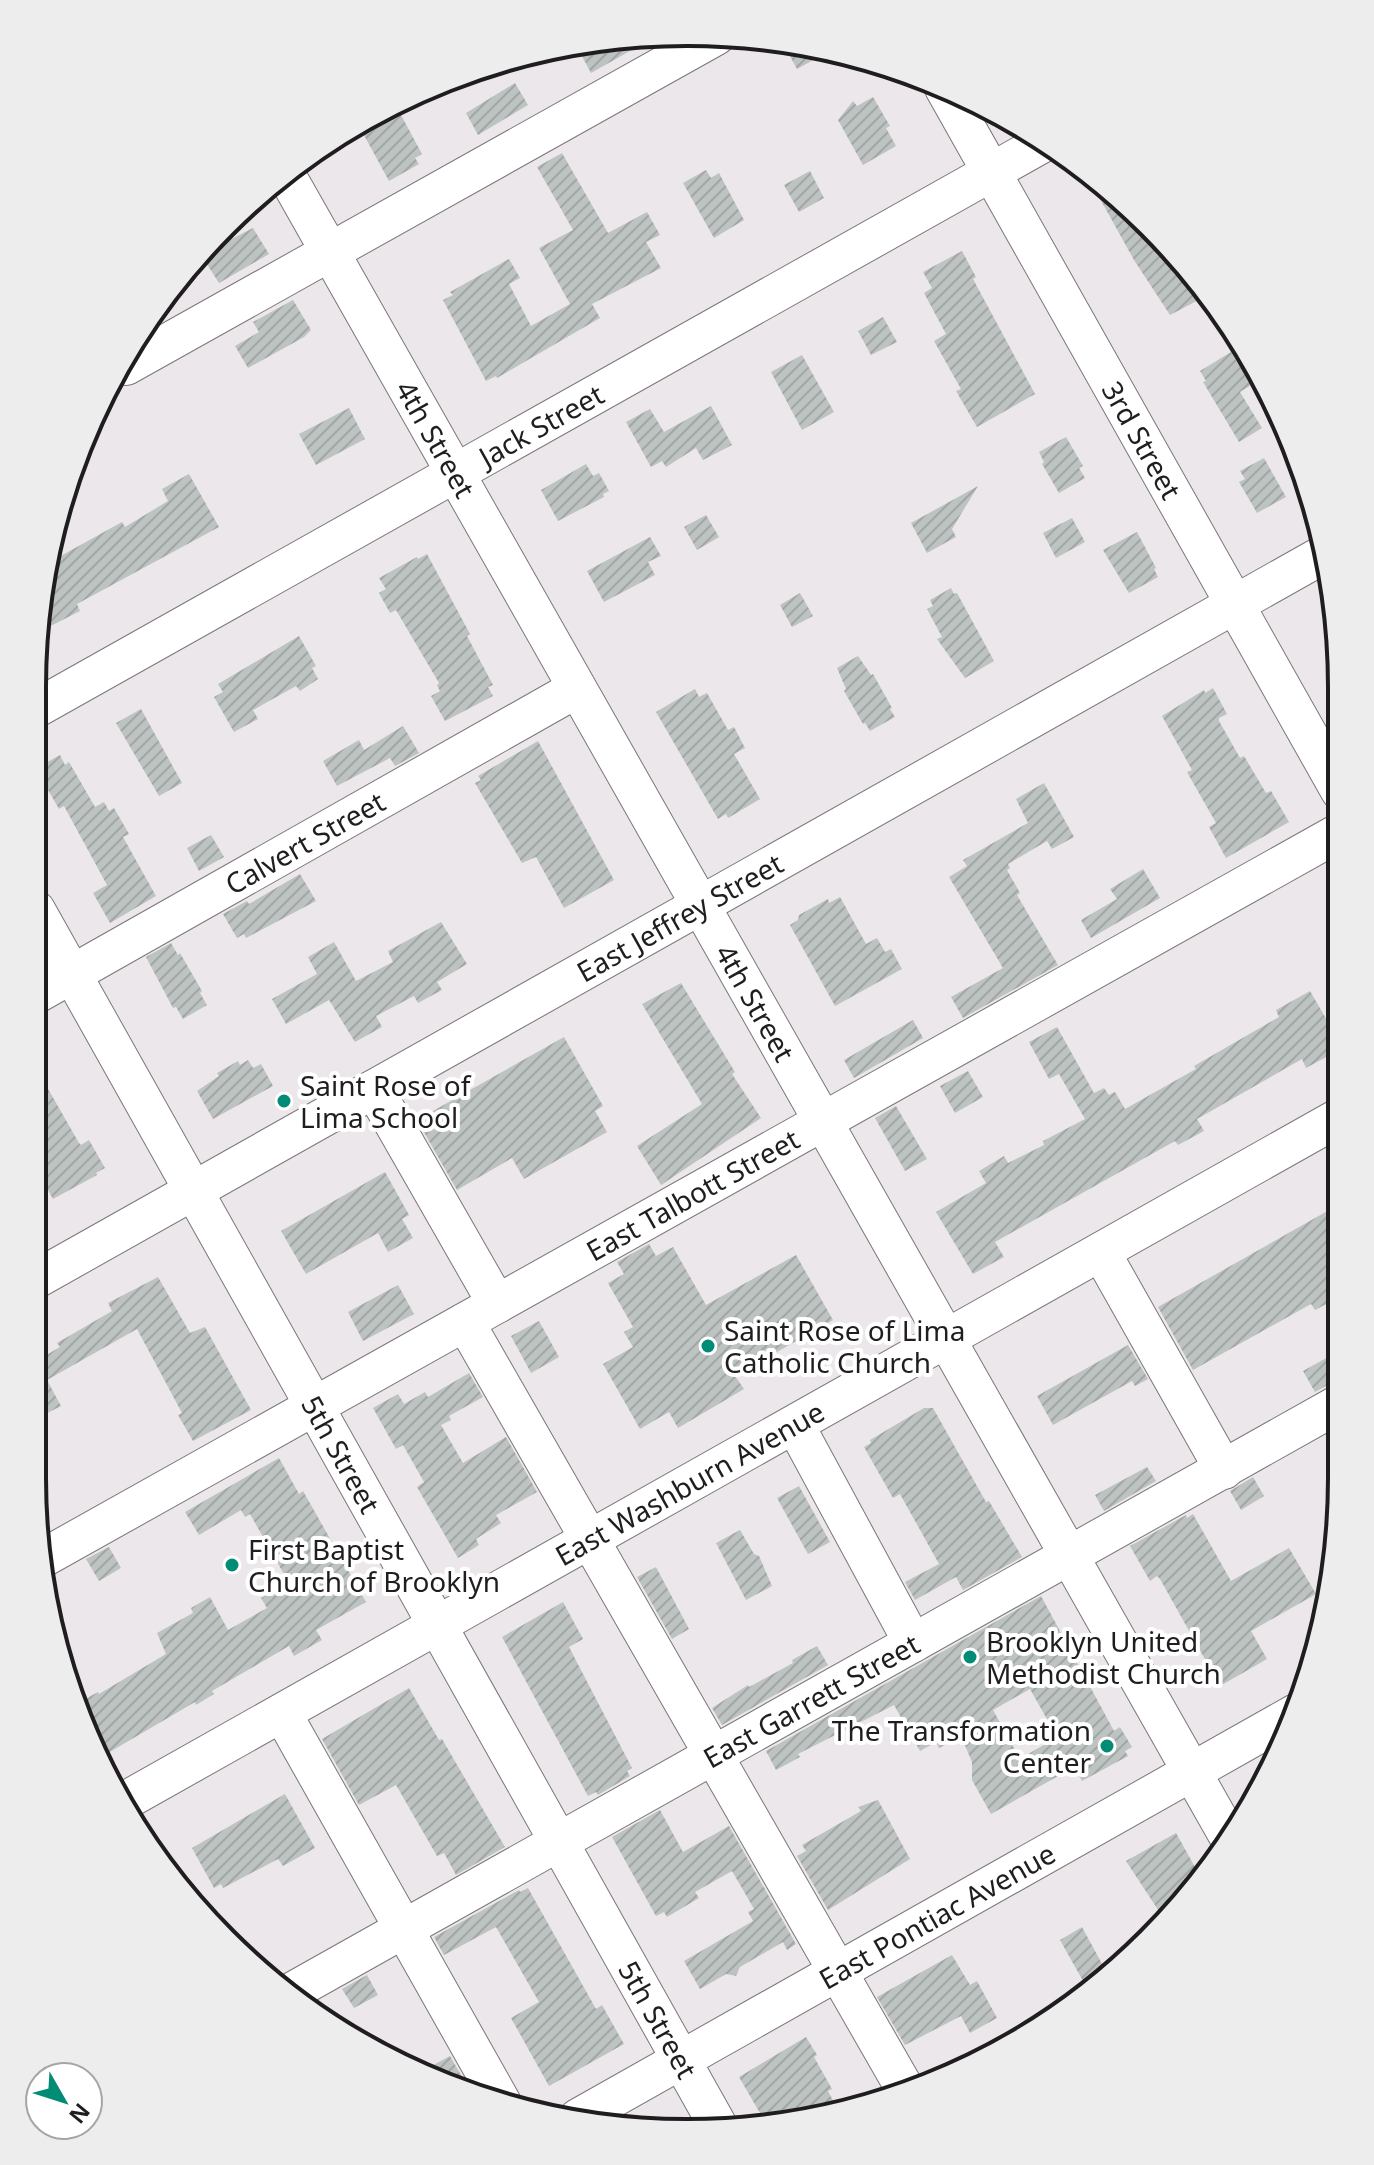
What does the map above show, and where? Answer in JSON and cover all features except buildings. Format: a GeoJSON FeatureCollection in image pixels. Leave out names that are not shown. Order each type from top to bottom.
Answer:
{"type":"FeatureCollection","features":[{"type":"Feature","properties":{"kind":"street"},"geometry":{"type":"LineString","coordinates":[[135,361],[698,46]]}},
{"type":"Feature","properties":{"kind":"street","name":"3rd Street"},"geometry":{"type":"LineString","coordinates":[[953,104],[1328,770]]}},
{"type":"Feature","properties":{"kind":"street","name":"Jack Street"},"geometry":{"type":"LineString","coordinates":[[46,703],[1034,148]]}},
{"type":"Feature","properties":{"kind":"street","name":"4th Street"},"geometry":{"type":"LineString","coordinates":[[291,183],[1224,1828]]}},
{"type":"Feature","properties":{"kind":"street","name":"East Jeffrey Street"},"geometry":{"type":"LineString","coordinates":[[46,1274],[1315,559]]}},
{"type":"Feature","properties":{"kind":"street","name":"Calvert Street"},"geometry":{"type":"LineString","coordinates":[[46,989],[576,689]]}},
{"type":"Feature","properties":{"kind":"street","name":"East Talbott Street"},"geometry":{"type":"LineString","coordinates":[[50,1554],[1328,839]]}},
{"type":"Feature","properties":{"kind":"street","name":"5th Street"},"geometry":{"type":"LineString","coordinates":[[46,928],[714,2118]]}},
{"type":"Feature","properties":{"kind":"street"},"geometry":{"type":"LineString","coordinates":[[374,1089],[589,1540],[901,2082]]}},
{"type":"Feature","properties":{"kind":"street","name":"East Washburn Avenue"},"geometry":{"type":"LineString","coordinates":[[132,1797],[1328,1124]]}},
{"type":"Feature","properties":{"kind":"street"},"geometry":{"type":"LineString","coordinates":[[1101,1252],[1224,1470]]}},
{"type":"Feature","properties":{"kind":"street","name":"East Garrett Street"},"geometry":{"type":"LineString","coordinates":[[298,1988],[1328,1410]]}},
{"type":"Feature","properties":{"kind":"street"},"geometry":{"type":"LineString","coordinates":[[795,1425],[913,1643]]}},
{"type":"Feature","properties":{"kind":"street"},"geometry":{"type":"LineString","coordinates":[[282,1713],[494,2089]]}},
{"type":"Feature","properties":{"kind":"street","name":"East Pontiac Avenue"},"geometry":{"type":"LineString","coordinates":[[590,2112],[1279,1723]]}},
{"type":"Feature","properties":{"kind":"place","name":"Saint Rose of Lima School"},"geometry":{"type":"Point","coordinates":[284,1101]}},
{"type":"Feature","properties":{"kind":"place","name":"Saint Rose of Lima Catholic Church"},"geometry":{"type":"Point","coordinates":[708,1346]}},
{"type":"Feature","properties":{"kind":"place","name":"First Baptist Church of Brooklyn"},"geometry":{"type":"Point","coordinates":[232,1565]}},
{"type":"Feature","properties":{"kind":"place","name":"Brooklyn United Methodist Church"},"geometry":{"type":"Point","coordinates":[970,1657]}},
{"type":"Feature","properties":{"kind":"place","name":"The Transformation Center"},"geometry":{"type":"Point","coordinates":[1107,1746]}}]}
